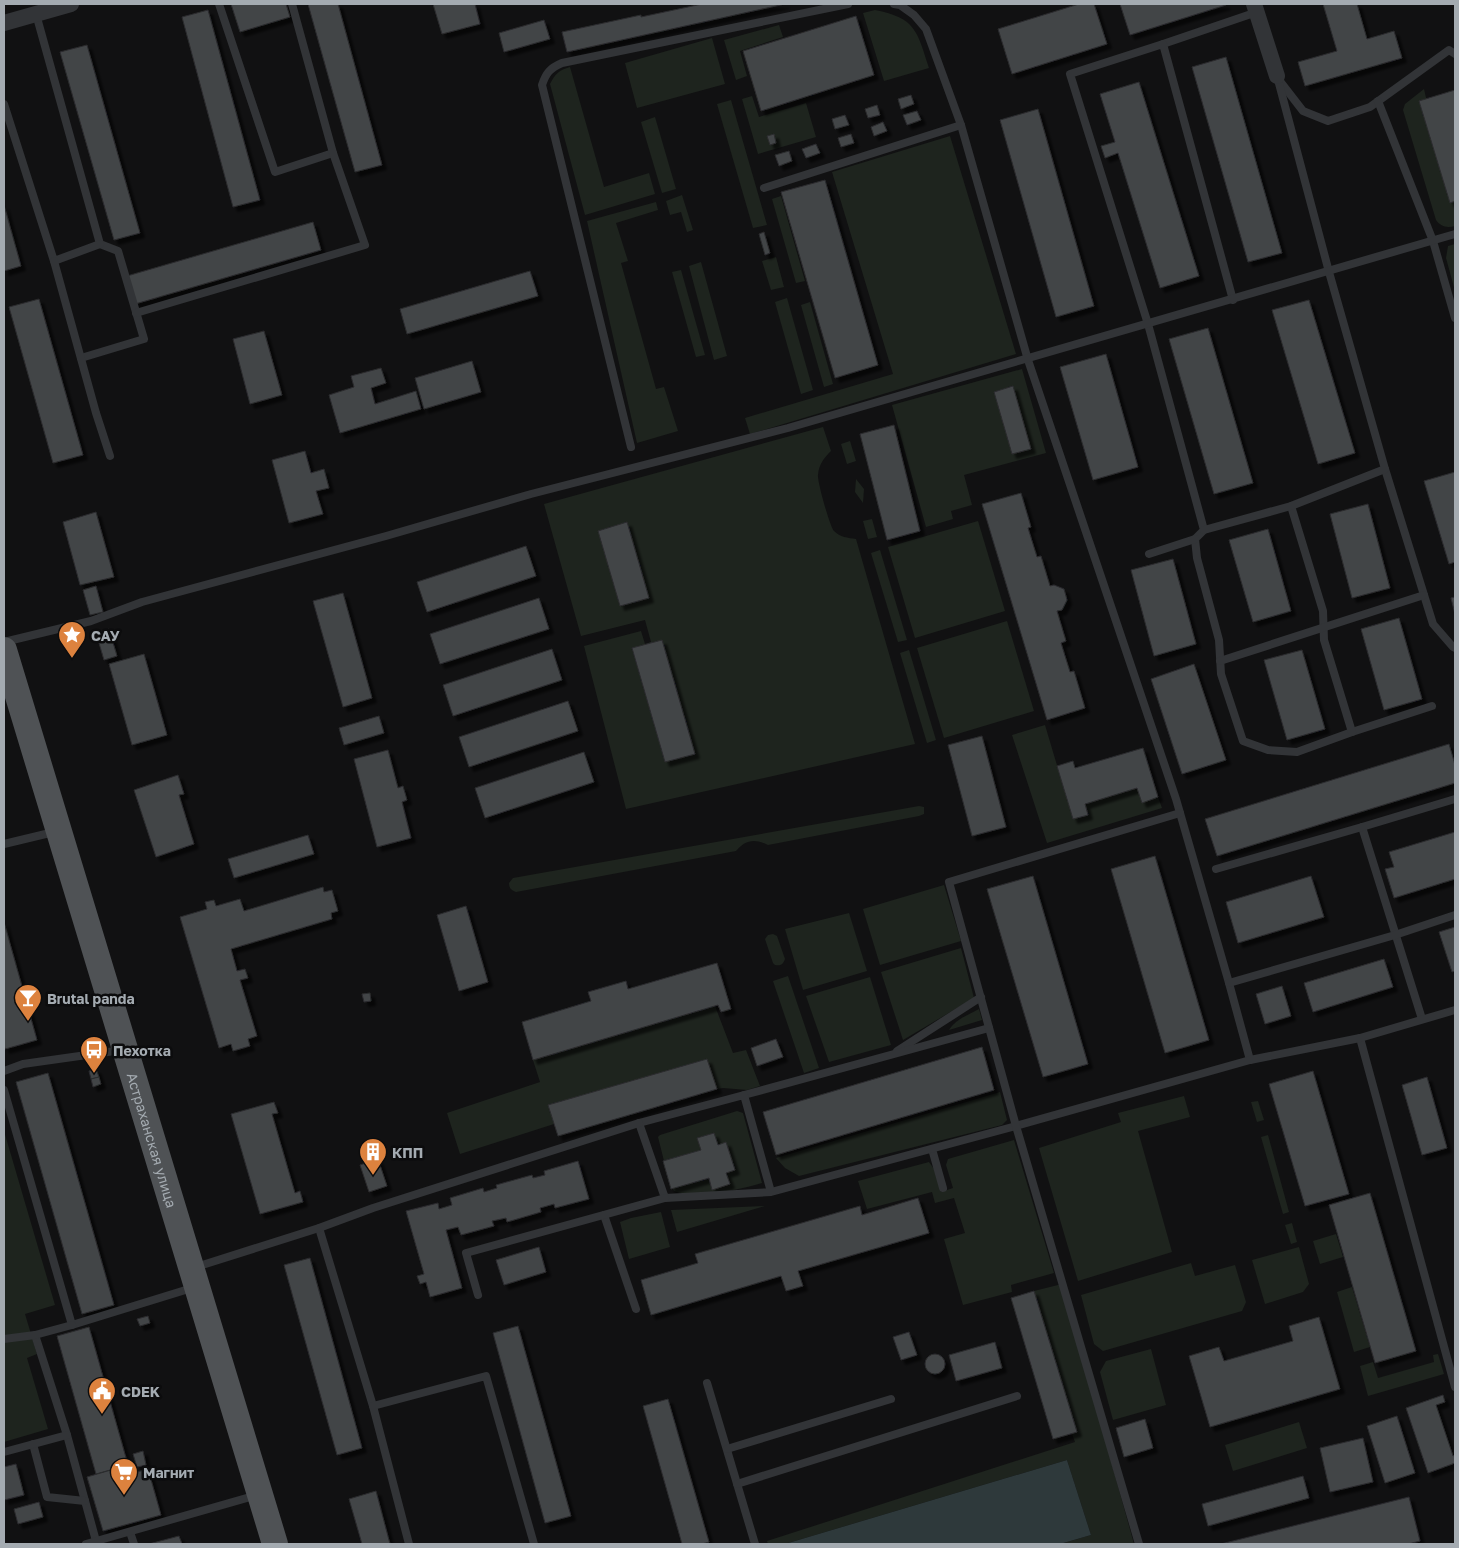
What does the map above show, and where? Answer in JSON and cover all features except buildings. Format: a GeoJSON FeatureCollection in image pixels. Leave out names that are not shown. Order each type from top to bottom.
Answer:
{"type":"FeatureCollection","features":[{"type":"Feature","properties":{"kind":"main road","name":"Астраханская улица"},"geometry":{"type":"LineString","coordinates":[[4,650],[275,1544]]}},
{"type":"Feature","properties":{"kind":"street"},"geometry":{"type":"LineString","coordinates":[[4,23],[71,4]]}},
{"type":"Feature","properties":{"kind":"street"},"geometry":{"type":"LineString","coordinates":[[1255,8],[1277,76]]}},
{"type":"Feature","properties":{"kind":"lane"},"geometry":{"type":"LineString","coordinates":[[219,4],[275,172],[333,153]]}},
{"type":"Feature","properties":{"kind":"lane"},"geometry":{"type":"LineString","coordinates":[[136,312],[365,244],[333,153],[292,4]]}},
{"type":"Feature","properties":{"kind":"lane"},"geometry":{"type":"LineString","coordinates":[[631,447],[542,85],[546,73],[552,66],[562,63],[848,4]]}},
{"type":"Feature","properties":{"kind":"lane"},"geometry":{"type":"LineString","coordinates":[[894,4],[900,5],[914,15],[926,29],[961,125],[1028,360],[1180,813],[1250,1060]]}},
{"type":"Feature","properties":{"kind":"lane"},"geometry":{"type":"LineString","coordinates":[[1204,530],[1148,324],[1070,74],[1163,44],[1255,8]]}},
{"type":"Feature","properties":{"kind":"lane"},"geometry":{"type":"LineString","coordinates":[[36,14],[100,244]]}},
{"type":"Feature","properties":{"kind":"lane"},"geometry":{"type":"LineString","coordinates":[[1163,44],[1233,300]]}},
{"type":"Feature","properties":{"kind":"lane"},"geometry":{"type":"LineString","coordinates":[[1277,76],[1303,111],[1328,120],[1370,107],[1449,50],[1455,54]]}},
{"type":"Feature","properties":{"kind":"lane"},"geometry":{"type":"LineString","coordinates":[[1277,76],[1329,272],[1385,469],[1433,624],[1455,648]]}},
{"type":"Feature","properties":{"kind":"lane"},"geometry":{"type":"LineString","coordinates":[[1378,101],[1433,241],[1455,318]]}},
{"type":"Feature","properties":{"kind":"lane"},"geometry":{"type":"LineString","coordinates":[[4,104],[54,261],[110,456]]}},
{"type":"Feature","properties":{"kind":"lane"},"geometry":{"type":"LineString","coordinates":[[764,188],[961,125]]}},
{"type":"Feature","properties":{"kind":"lane"},"geometry":{"type":"LineString","coordinates":[[4,642],[91,621],[151,599],[386,536],[531,494],[788,428],[1028,360],[1455,234]]}},
{"type":"Feature","properties":{"kind":"lane"},"geometry":{"type":"LineString","coordinates":[[54,261],[100,244],[118,251],[144,339],[81,358]]}},
{"type":"Feature","properties":{"kind":"lane"},"geometry":{"type":"LineString","coordinates":[[1149,554],[1195,540],[1204,530],[1291,506],[1385,469]]}},
{"type":"Feature","properties":{"kind":"lane"},"geometry":{"type":"LineString","coordinates":[[1291,506],[1323,611],[1324,640],[1352,732]]}},
{"type":"Feature","properties":{"kind":"lane"},"geometry":{"type":"LineString","coordinates":[[1195,540],[1197,558],[1219,640],[1221,674],[1243,741],[1268,750],[1297,752],[1432,706]]}},
{"type":"Feature","properties":{"kind":"lane"},"geometry":{"type":"LineString","coordinates":[[1220,661],[1424,595]]}},
{"type":"Feature","properties":{"kind":"lane"},"geometry":{"type":"LineString","coordinates":[[1216,869],[1455,798]]}},
{"type":"Feature","properties":{"kind":"lane"},"geometry":{"type":"LineString","coordinates":[[1139,1544],[1016,1126],[949,882],[1180,813]]}},
{"type":"Feature","properties":{"kind":"lane"},"geometry":{"type":"LineString","coordinates":[[1362,827],[1422,1019]]}},
{"type":"Feature","properties":{"kind":"lane"},"geometry":{"type":"LineString","coordinates":[[4,844],[58,831]]}},
{"type":"Feature","properties":{"kind":"lane"},"geometry":{"type":"LineString","coordinates":[[1229,983],[1395,935],[1455,915]]}},
{"type":"Feature","properties":{"kind":"lane"},"geometry":{"type":"LineString","coordinates":[[891,1055],[980,997]]}},
{"type":"Feature","properties":{"kind":"lane"},"geometry":{"type":"LineString","coordinates":[[478,1295],[466,1253],[665,1198],[771,1192],[1250,1060],[1360,1038],[1455,1010]]}},
{"type":"Feature","properties":{"kind":"lane"},"geometry":{"type":"LineString","coordinates":[[4,1338],[35,1335],[72,1325],[373,1208],[638,1124],[989,1028]]}},
{"type":"Feature","properties":{"kind":"lane"},"geometry":{"type":"LineString","coordinates":[[1360,1038],[1455,1387]]}},
{"type":"Feature","properties":{"kind":"lane"},"geometry":{"type":"LineString","coordinates":[[4,1072],[23,1064],[125,1050]]}},
{"type":"Feature","properties":{"kind":"lane"},"geometry":{"type":"LineString","coordinates":[[4,1090],[72,1325]]}},
{"type":"Feature","properties":{"kind":"lane"},"geometry":{"type":"LineString","coordinates":[[744,1095],[771,1192]]}},
{"type":"Feature","properties":{"kind":"lane"},"geometry":{"type":"LineString","coordinates":[[638,1124],[665,1198]]}},
{"type":"Feature","properties":{"kind":"lane"},"geometry":{"type":"LineString","coordinates":[[932,1149],[943,1188]]}},
{"type":"Feature","properties":{"kind":"lane"},"geometry":{"type":"LineString","coordinates":[[604,1215],[636,1309]]}},
{"type":"Feature","properties":{"kind":"lane"},"geometry":{"type":"LineString","coordinates":[[319,1228],[373,1406],[410,1544]]}},
{"type":"Feature","properties":{"kind":"lane"},"geometry":{"type":"LineString","coordinates":[[35,1335],[67,1435],[96,1541]]}},
{"type":"Feature","properties":{"kind":"lane"},"geometry":{"type":"LineString","coordinates":[[373,1406],[486,1376],[534,1544]]}},
{"type":"Feature","properties":{"kind":"lane"},"geometry":{"type":"LineString","coordinates":[[707,1382],[755,1544]]}},
{"type":"Feature","properties":{"kind":"lane"},"geometry":{"type":"LineString","coordinates":[[737,1484],[1017,1396]]}},
{"type":"Feature","properties":{"kind":"lane"},"geometry":{"type":"LineString","coordinates":[[727,1449],[891,1399]]}},
{"type":"Feature","properties":{"kind":"lane"},"geometry":{"type":"LineString","coordinates":[[4,1452],[67,1435]]}},
{"type":"Feature","properties":{"kind":"lane"},"geometry":{"type":"LineString","coordinates":[[33,1444],[47,1497],[85,1501]]}},
{"type":"Feature","properties":{"kind":"lane"},"geometry":{"type":"LineString","coordinates":[[86,1544],[259,1494]]}},
{"type":"Feature","properties":{"kind":"lane"},"geometry":{"type":"LineString","coordinates":[[130,1532],[134,1544]]}},
{"type":"Feature","properties":{"kind":"shaded area"},"geometry":{"type":"Polygon","coordinates":[[[875,10],[899,17],[913,28],[929,68],[884,81],[863,13],[875,10]]]}},
{"type":"Feature","properties":{"kind":"shaded area"},"geometry":{"type":"Polygon","coordinates":[[[779,25],[783,37],[740,51],[747,76],[736,80],[724,40],[779,25]]]}},
{"type":"Feature","properties":{"kind":"shaded area"},"geometry":{"type":"Polygon","coordinates":[[[712,38],[725,84],[637,108],[625,63],[712,38]]]}},
{"type":"Feature","properties":{"kind":"shaded area"},"geometry":{"type":"Polygon","coordinates":[[[570,67],[604,187],[649,173],[655,194],[585,215],[550,84],[558,73],[570,67]]]}},
{"type":"Feature","properties":{"kind":"shaded area"},"geometry":{"type":"Polygon","coordinates":[[[1424,89],[1450,202],[1455,201],[1455,226],[1444,226],[1436,220],[1403,110],[1405,104],[1424,89]]]}},
{"type":"Feature","properties":{"kind":"shaded area"},"geometry":{"type":"Polygon","coordinates":[[[752,96],[759,117],[806,103],[816,137],[758,154],[742,99],[752,96]]]}},
{"type":"Feature","properties":{"kind":"shaded area"},"geometry":{"type":"Polygon","coordinates":[[[731,100],[767,225],[753,228],[717,104],[731,100]]]}},
{"type":"Feature","properties":{"kind":"shaded area"},"geometry":{"type":"Polygon","coordinates":[[[655,117],[676,189],[662,193],[641,122],[655,117]]]}},
{"type":"Feature","properties":{"kind":"shaded area"},"geometry":{"type":"Polygon","coordinates":[[[950,136],[1016,354],[750,434],[745,418],[893,374],[832,172],[950,136]]]}},
{"type":"Feature","properties":{"kind":"shaded area"},"geometry":{"type":"Polygon","coordinates":[[[682,195],[693,230],[687,232],[681,212],[670,215],[666,201],[682,195]]]}},
{"type":"Feature","properties":{"kind":"shaded area"},"geometry":{"type":"Polygon","coordinates":[[[781,196],[805,281],[796,283],[772,199],[781,196]]]}},
{"type":"Feature","properties":{"kind":"shaded area"},"geometry":{"type":"Polygon","coordinates":[[[656,202],[658,210],[616,223],[628,261],[621,263],[656,389],[664,387],[678,431],[637,443],[587,221],[656,202]]]}},
{"type":"Feature","properties":{"kind":"shaded area"},"geometry":{"type":"Polygon","coordinates":[[[1455,244],[1455,291],[1446,258],[1448,246],[1455,244]]]}},
{"type":"Feature","properties":{"kind":"shaded area"},"geometry":{"type":"Polygon","coordinates":[[[776,257],[784,287],[771,290],[762,261],[776,257]]]}},
{"type":"Feature","properties":{"kind":"shaded area"},"geometry":{"type":"Polygon","coordinates":[[[701,262],[727,356],[714,360],[689,266],[701,262]]]}},
{"type":"Feature","properties":{"kind":"shaded area"},"geometry":{"type":"Polygon","coordinates":[[[681,270],[705,355],[696,357],[672,272],[681,270]]]}},
{"type":"Feature","properties":{"kind":"shaded area"},"geometry":{"type":"Polygon","coordinates":[[[787,298],[813,390],[801,394],[775,302],[787,298]]]}},
{"type":"Feature","properties":{"kind":"shaded area"},"geometry":{"type":"Polygon","coordinates":[[[810,302],[833,384],[824,387],[801,305],[810,302]]]}},
{"type":"Feature","properties":{"kind":"shaded area"},"geometry":{"type":"Polygon","coordinates":[[[1022,369],[1046,453],[964,475],[972,505],[951,511],[953,519],[926,527],[892,405],[1022,369]],[[1013,386],[994,392],[1012,454],[1031,449],[1013,386]]]}},
{"type":"Feature","properties":{"kind":"shaded area"},"geometry":{"type":"Polygon","coordinates":[[[823,427],[831,451],[822,461],[818,475],[824,504],[834,531],[841,536],[856,539],[915,744],[626,809],[584,646],[641,631],[645,644],[651,642],[645,620],[581,636],[544,504],[823,427]],[[627,522],[598,531],[620,606],[649,598],[627,522]],[[662,640],[632,649],[665,762],[695,754],[662,640]]]}},
{"type":"Feature","properties":{"kind":"shaded area"},"geometry":{"type":"Polygon","coordinates":[[[850,441],[856,461],[847,464],[841,444],[850,441]]]}},
{"type":"Feature","properties":{"kind":"shaded area"},"geometry":{"type":"Polygon","coordinates":[[[856,479],[864,489],[863,503],[855,492],[856,479]]]}},
{"type":"Feature","properties":{"kind":"shaded area"},"geometry":{"type":"Polygon","coordinates":[[[872,519],[877,537],[868,539],[863,521],[872,519]]]}},
{"type":"Feature","properties":{"kind":"shaded area"},"geometry":{"type":"Polygon","coordinates":[[[978,521],[1005,611],[915,638],[888,547],[978,521]]]}},
{"type":"Feature","properties":{"kind":"shaded area"},"geometry":{"type":"Polygon","coordinates":[[[880,550],[907,640],[898,642],[871,553],[880,550]]]}},
{"type":"Feature","properties":{"kind":"shaded area"},"geometry":{"type":"Polygon","coordinates":[[[1007,621],[1034,711],[944,738],[917,648],[1007,621]]]}},
{"type":"Feature","properties":{"kind":"shaded area"},"geometry":{"type":"Polygon","coordinates":[[[909,650],[936,740],[927,743],[900,653],[909,650]]]}},
{"type":"Feature","properties":{"kind":"shaded area"},"geometry":{"type":"Polygon","coordinates":[[[1045,725],[1073,819],[1088,815],[1085,804],[1137,788],[1142,802],[1158,797],[1162,808],[1047,843],[1012,735],[1045,725]]]}},
{"type":"Feature","properties":{"kind":"shaded area"},"geometry":{"type":"Polygon","coordinates":[[[919,806],[924,807],[924,814],[919,816],[768,845],[758,841],[750,841],[743,844],[736,851],[516,892],[509,885],[513,878],[919,806]]]}},
{"type":"Feature","properties":{"kind":"shaded area"},"geometry":{"type":"Polygon","coordinates":[[[944,885],[961,941],[880,965],[863,909],[944,885]]]}},
{"type":"Feature","properties":{"kind":"shaded area"},"geometry":{"type":"Polygon","coordinates":[[[849,913],[867,971],[803,990],[785,929],[849,913]]]}},
{"type":"Feature","properties":{"kind":"shaded area"},"geometry":{"type":"Polygon","coordinates":[[[773,934],[777,936],[785,959],[780,965],[773,963],[765,939],[768,935],[773,934]]]}},
{"type":"Feature","properties":{"kind":"shaded area"},"geometry":{"type":"Polygon","coordinates":[[[961,948],[974,998],[903,1040],[881,972],[961,948]]]}},
{"type":"Feature","properties":{"kind":"shaded area"},"geometry":{"type":"Polygon","coordinates":[[[788,976],[819,1068],[804,1073],[773,981],[788,976]]]}},
{"type":"Feature","properties":{"kind":"shaded area"},"geometry":{"type":"Polygon","coordinates":[[[870,977],[891,1045],[829,1062],[806,996],[870,977]]]}},
{"type":"Feature","properties":{"kind":"shaded area"},"geometry":{"type":"Polygon","coordinates":[[[715,1006],[733,1053],[746,1050],[760,1086],[747,1090],[717,1089],[707,1059],[549,1105],[554,1124],[460,1154],[447,1113],[540,1082],[533,1060],[715,1006]]]}},
{"type":"Feature","properties":{"kind":"shaded area"},"geometry":{"type":"Polygon","coordinates":[[[979,1009],[982,1020],[949,1030],[959,1020],[979,1009]]]}},
{"type":"Feature","properties":{"kind":"shaded area"},"geometry":{"type":"Polygon","coordinates":[[[1000,1092],[1007,1120],[1002,1125],[799,1176],[785,1168],[776,1158],[1000,1092]]]}},
{"type":"Feature","properties":{"kind":"shaded area"},"geometry":{"type":"Polygon","coordinates":[[[1184,1096],[1190,1117],[1138,1131],[1172,1252],[1078,1281],[1039,1148],[1121,1122],[1118,1113],[1184,1096]]]}},
{"type":"Feature","properties":{"kind":"shaded area"},"geometry":{"type":"Polygon","coordinates":[[[1258,1101],[1264,1120],[1257,1122],[1251,1102],[1258,1101]]]}},
{"type":"Feature","properties":{"kind":"shaded area"},"geometry":{"type":"Polygon","coordinates":[[[737,1111],[743,1113],[762,1183],[706,1194],[694,1195],[674,1191],[673,1189],[709,1178],[713,1189],[729,1184],[726,1173],[735,1170],[726,1143],[718,1145],[714,1133],[697,1138],[701,1150],[664,1161],[658,1137],[737,1111]]]}},
{"type":"Feature","properties":{"kind":"shaded area"},"geometry":{"type":"Polygon","coordinates":[[[4,1131],[55,1305],[25,1314],[37,1354],[27,1358],[48,1429],[4,1442],[4,1131]]]}},
{"type":"Feature","properties":{"kind":"shaded area"},"geometry":{"type":"Polygon","coordinates":[[[1268,1135],[1289,1212],[1283,1214],[1261,1137],[1268,1135]]]}},
{"type":"Feature","properties":{"kind":"shaded area"},"geometry":{"type":"Polygon","coordinates":[[[1014,1140],[1054,1273],[1011,1285],[1012,1292],[963,1305],[944,1239],[965,1233],[954,1198],[935,1203],[932,1192],[867,1209],[858,1181],[929,1162],[934,1169],[941,1192],[953,1188],[946,1165],[948,1159],[1014,1140]]]}},
{"type":"Feature","properties":{"kind":"shaded area"},"geometry":{"type":"Polygon","coordinates":[[[765,1206],[677,1232],[671,1210],[765,1206]]]}},
{"type":"Feature","properties":{"kind":"shaded area"},"geometry":{"type":"Polygon","coordinates":[[[661,1212],[670,1247],[629,1259],[620,1222],[661,1212]]]}},
{"type":"Feature","properties":{"kind":"shaded area"},"geometry":{"type":"Polygon","coordinates":[[[1292,1223],[1297,1242],[1291,1244],[1285,1225],[1292,1223]]]}},
{"type":"Feature","properties":{"kind":"shaded area"},"geometry":{"type":"Polygon","coordinates":[[[1336,1234],[1343,1257],[1320,1264],[1313,1241],[1336,1234]]]}},
{"type":"Feature","properties":{"kind":"shaded area"},"geometry":{"type":"Polygon","coordinates":[[[1299,1247],[1309,1284],[1303,1292],[1265,1304],[1252,1260],[1299,1247]]]}},
{"type":"Feature","properties":{"kind":"shaded area"},"geometry":{"type":"Polygon","coordinates":[[[1191,1263],[1195,1276],[1235,1265],[1246,1302],[1242,1311],[1103,1351],[1094,1344],[1081,1295],[1191,1263]]]}},
{"type":"Feature","properties":{"kind":"shaded area"},"geometry":{"type":"Polygon","coordinates":[[[1062,1284],[1134,1544],[1060,1544],[1091,1535],[1067,1460],[785,1544],[768,1544],[767,1541],[1075,1442],[1072,1434],[1077,1432],[1034,1291],[1062,1284]]]}},
{"type":"Feature","properties":{"kind":"shaded area"},"geometry":{"type":"Polygon","coordinates":[[[1352,1287],[1370,1347],[1354,1352],[1337,1292],[1352,1287]]]}},
{"type":"Feature","properties":{"kind":"shaded area"},"geometry":{"type":"Polygon","coordinates":[[[1151,1349],[1166,1405],[1113,1420],[1100,1372],[1106,1361],[1151,1349]]]}},
{"type":"Feature","properties":{"kind":"shaded area"},"geometry":{"type":"Polygon","coordinates":[[[1438,1354],[1444,1374],[1368,1396],[1360,1366],[1373,1362],[1378,1378],[1434,1362],[1433,1355],[1438,1354]]]}},
{"type":"Feature","properties":{"kind":"shaded area"},"geometry":{"type":"Polygon","coordinates":[[[1299,1422],[1307,1448],[1233,1471],[1225,1445],[1299,1422]]]}},
{"type":"Feature","properties":{"kind":"shaded area"},"geometry":{"type":"Polygon","coordinates":[[[1067,1460],[1091,1535],[1060,1544],[785,1544],[1067,1460]]]}},
{"type":"Feature","properties":{"kind":"place","name":"САУ"},"geometry":{"type":"Point","coordinates":[72,659]}},
{"type":"Feature","properties":{"kind":"place","name":"Brutal panda"},"geometry":{"type":"Point","coordinates":[28,1022]}},
{"type":"Feature","properties":{"kind":"place","name":"Пехотка"},"geometry":{"type":"Point","coordinates":[94,1074]}},
{"type":"Feature","properties":{"kind":"place","name":"КПП"},"geometry":{"type":"Point","coordinates":[373,1176]}},
{"type":"Feature","properties":{"kind":"place","name":"CDEK"},"geometry":{"type":"Point","coordinates":[102,1415]}},
{"type":"Feature","properties":{"kind":"place","name":"Магнит"},"geometry":{"type":"Point","coordinates":[124,1496]}}]}
